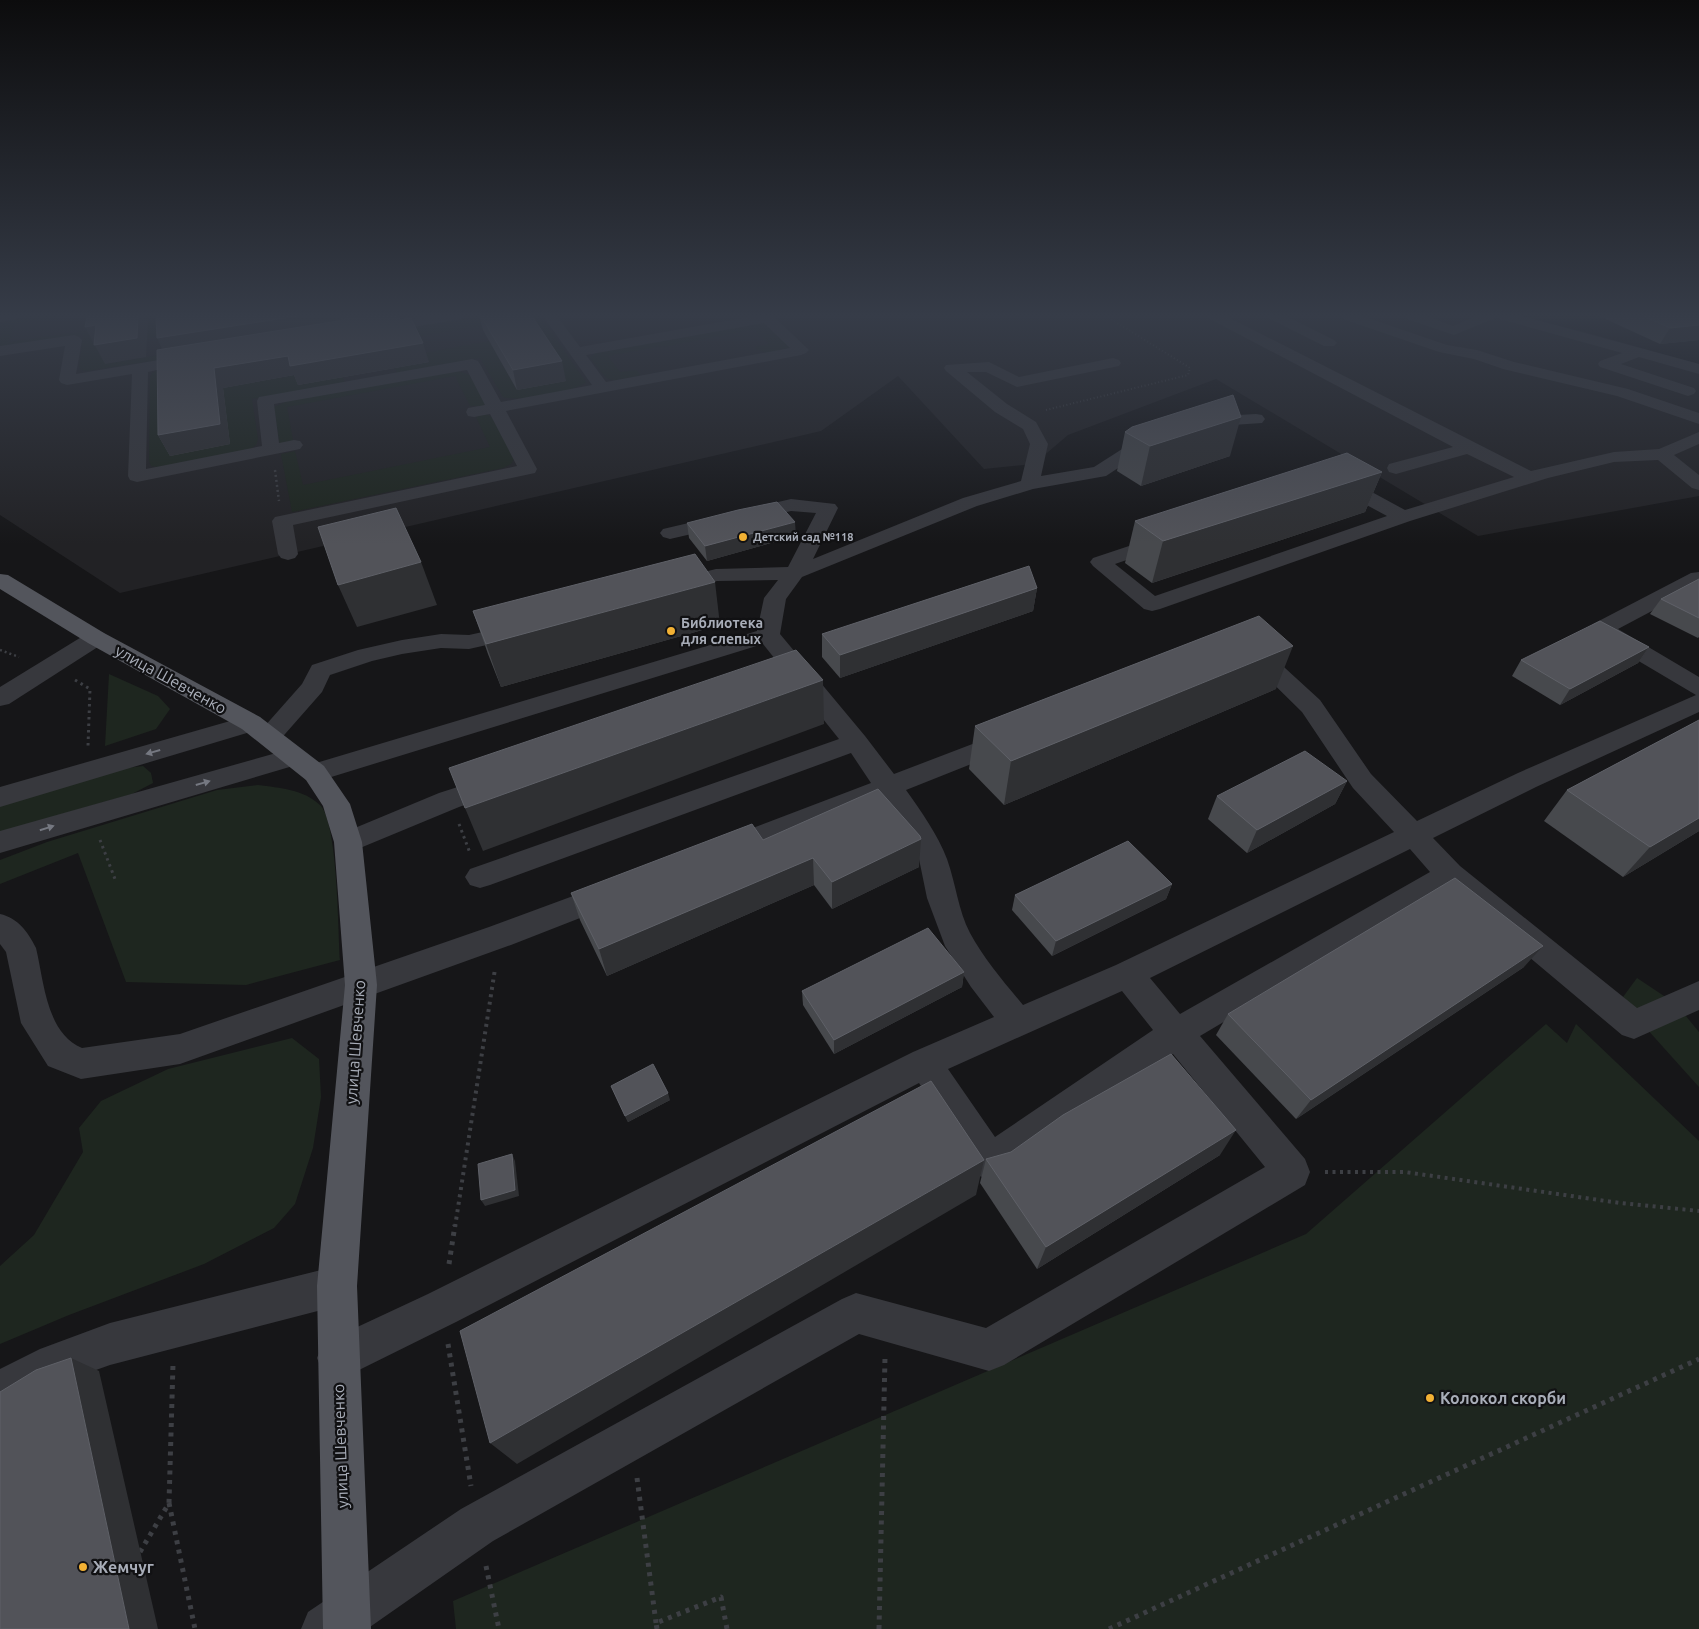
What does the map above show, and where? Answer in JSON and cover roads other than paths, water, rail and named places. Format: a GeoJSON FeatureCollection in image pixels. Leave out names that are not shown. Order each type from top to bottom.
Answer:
{"type":"FeatureCollection","features":[{"type":"Feature","properties":{"kind":"main road","name":"улица Шевченко"},"geometry":{"type":"LineString","coordinates":[[0,580],[96,638],[260,730],[304,765],[336,804],[348,842],[360,985],[338,1286],[340,1624]]}},
{"type":"Feature","properties":{"kind":"lane"},"geometry":{"type":"LineString","coordinates":[[139,392],[137,476],[294,445]]}},
{"type":"Feature","properties":{"kind":"lane"},"geometry":{"type":"LineString","coordinates":[[272,450],[264,401],[314,392]]}},
{"type":"Feature","properties":{"kind":"lane"},"geometry":{"type":"LineString","coordinates":[[288,554],[282,521],[528,469],[487,392]]}},
{"type":"Feature","properties":{"kind":"lane"},"geometry":{"type":"LineString","coordinates":[[474,412],[581,392]]}},
{"type":"Feature","properties":{"kind":"lane"},"geometry":{"type":"LineString","coordinates":[[981,392],[1001,408],[1030,426],[1039,444],[1030,484]]}},
{"type":"Feature","properties":{"kind":"lane"},"geometry":{"type":"LineString","coordinates":[[1361,392],[1530,478]]}},
{"type":"Feature","properties":{"kind":"lane"},"geometry":{"type":"LineString","coordinates":[[1622,392],[1699,419]]}},
{"type":"Feature","properties":{"kind":"lane"},"geometry":{"type":"LineString","coordinates":[[660,591],[716,575],[795,572],[970,502],[1030,484],[1099,472],[1154,436],[1208,421],[1256,419]]}},
{"type":"Feature","properties":{"kind":"lane"},"geometry":{"type":"LineString","coordinates":[[1183,534],[1100,562],[1152,604],[1403,517],[1542,474],[1614,457],[1662,454],[1699,437]]}},
{"type":"Feature","properties":{"kind":"lane"},"geometry":{"type":"LineString","coordinates":[[1396,468],[1469,448]]}},
{"type":"Feature","properties":{"kind":"lane"},"geometry":{"type":"LineString","coordinates":[[1662,454],[1699,484]]}},
{"type":"Feature","properties":{"kind":"lane"},"geometry":{"type":"LineString","coordinates":[[1321,488],[1339,482],[1403,517]]}},
{"type":"Feature","properties":{"kind":"lane"},"geometry":{"type":"LineString","coordinates":[[670,533],[791,505],[828,508],[795,572],[775,598],[768,635],[790,680],[856,742],[914,822],[933,859],[942,898],[956,937],[982,978],[1017,1022]]}},
{"type":"Feature","properties":{"kind":"lane"},"geometry":{"type":"LineString","coordinates":[[1699,578],[1601,629],[1699,688]]}},
{"type":"Feature","properties":{"kind":"lane"},"geometry":{"type":"LineString","coordinates":[[0,797],[260,730],[313,687],[320,670],[366,655],[402,646],[440,641],[470,642],[501,636],[539,625]]}},
{"type":"Feature","properties":{"kind":"lane"},"geometry":{"type":"LineString","coordinates":[[0,842],[304,765],[768,635]]}},
{"type":"Feature","properties":{"kind":"lane"},"geometry":{"type":"LineString","coordinates":[[0,698],[96,638]]}},
{"type":"Feature","properties":{"kind":"lane"},"geometry":{"type":"LineString","coordinates":[[1230,653],[1248,646],[1310,706],[1362,781],[1450,874],[1634,1025],[1699,995]]}},
{"type":"Feature","properties":{"kind":"lane"},"geometry":{"type":"LineString","coordinates":[[338,1358],[442,1308],[925,1063],[1127,974],[1526,780],[1594,752],[1699,702]]}},
{"type":"Feature","properties":{"kind":"lane"},"geometry":{"type":"LineString","coordinates":[[704,858],[1027,733]]}},
{"type":"Feature","properties":{"kind":"lane"},"geometry":{"type":"LineString","coordinates":[[480,877],[856,742]]}},
{"type":"Feature","properties":{"kind":"lane"},"geometry":{"type":"LineString","coordinates":[[348,842],[449,800],[514,777]]}},
{"type":"Feature","properties":{"kind":"lane"},"geometry":{"type":"LineString","coordinates":[[925,1063],[990,1162],[1176,1034],[1450,874]]}},
{"type":"Feature","properties":{"kind":"lane"},"geometry":{"type":"LineString","coordinates":[[0,926],[4,927],[20,948],[38,1023],[60,1055],[81,1064],[180,1049],[500,936],[630,887]]}},
{"type":"Feature","properties":{"kind":"lane"},"geometry":{"type":"LineString","coordinates":[[340,1624],[477,1525],[856,1313],[989,1350],[1292,1172],[1127,974]]}},
{"type":"Feature","properties":{"kind":"lane"},"geometry":{"type":"LineString","coordinates":[[0,1392],[55,1364],[100,1347],[174,1326],[338,1286]]}},
{"type":"Feature","properties":{"kind":"place","name":"Детский сад №118"},"geometry":{"type":"Point","coordinates":[743,537]}},
{"type":"Feature","properties":{"kind":"place","name":"Библиотека для слепых"},"geometry":{"type":"Point","coordinates":[671,631]}},
{"type":"Feature","properties":{"kind":"place","name":"Колокол скорби"},"geometry":{"type":"Point","coordinates":[1430,1398]}},
{"type":"Feature","properties":{"kind":"place","name":"Жемчуг"},"geometry":{"type":"Point","coordinates":[83,1567]}}]}
